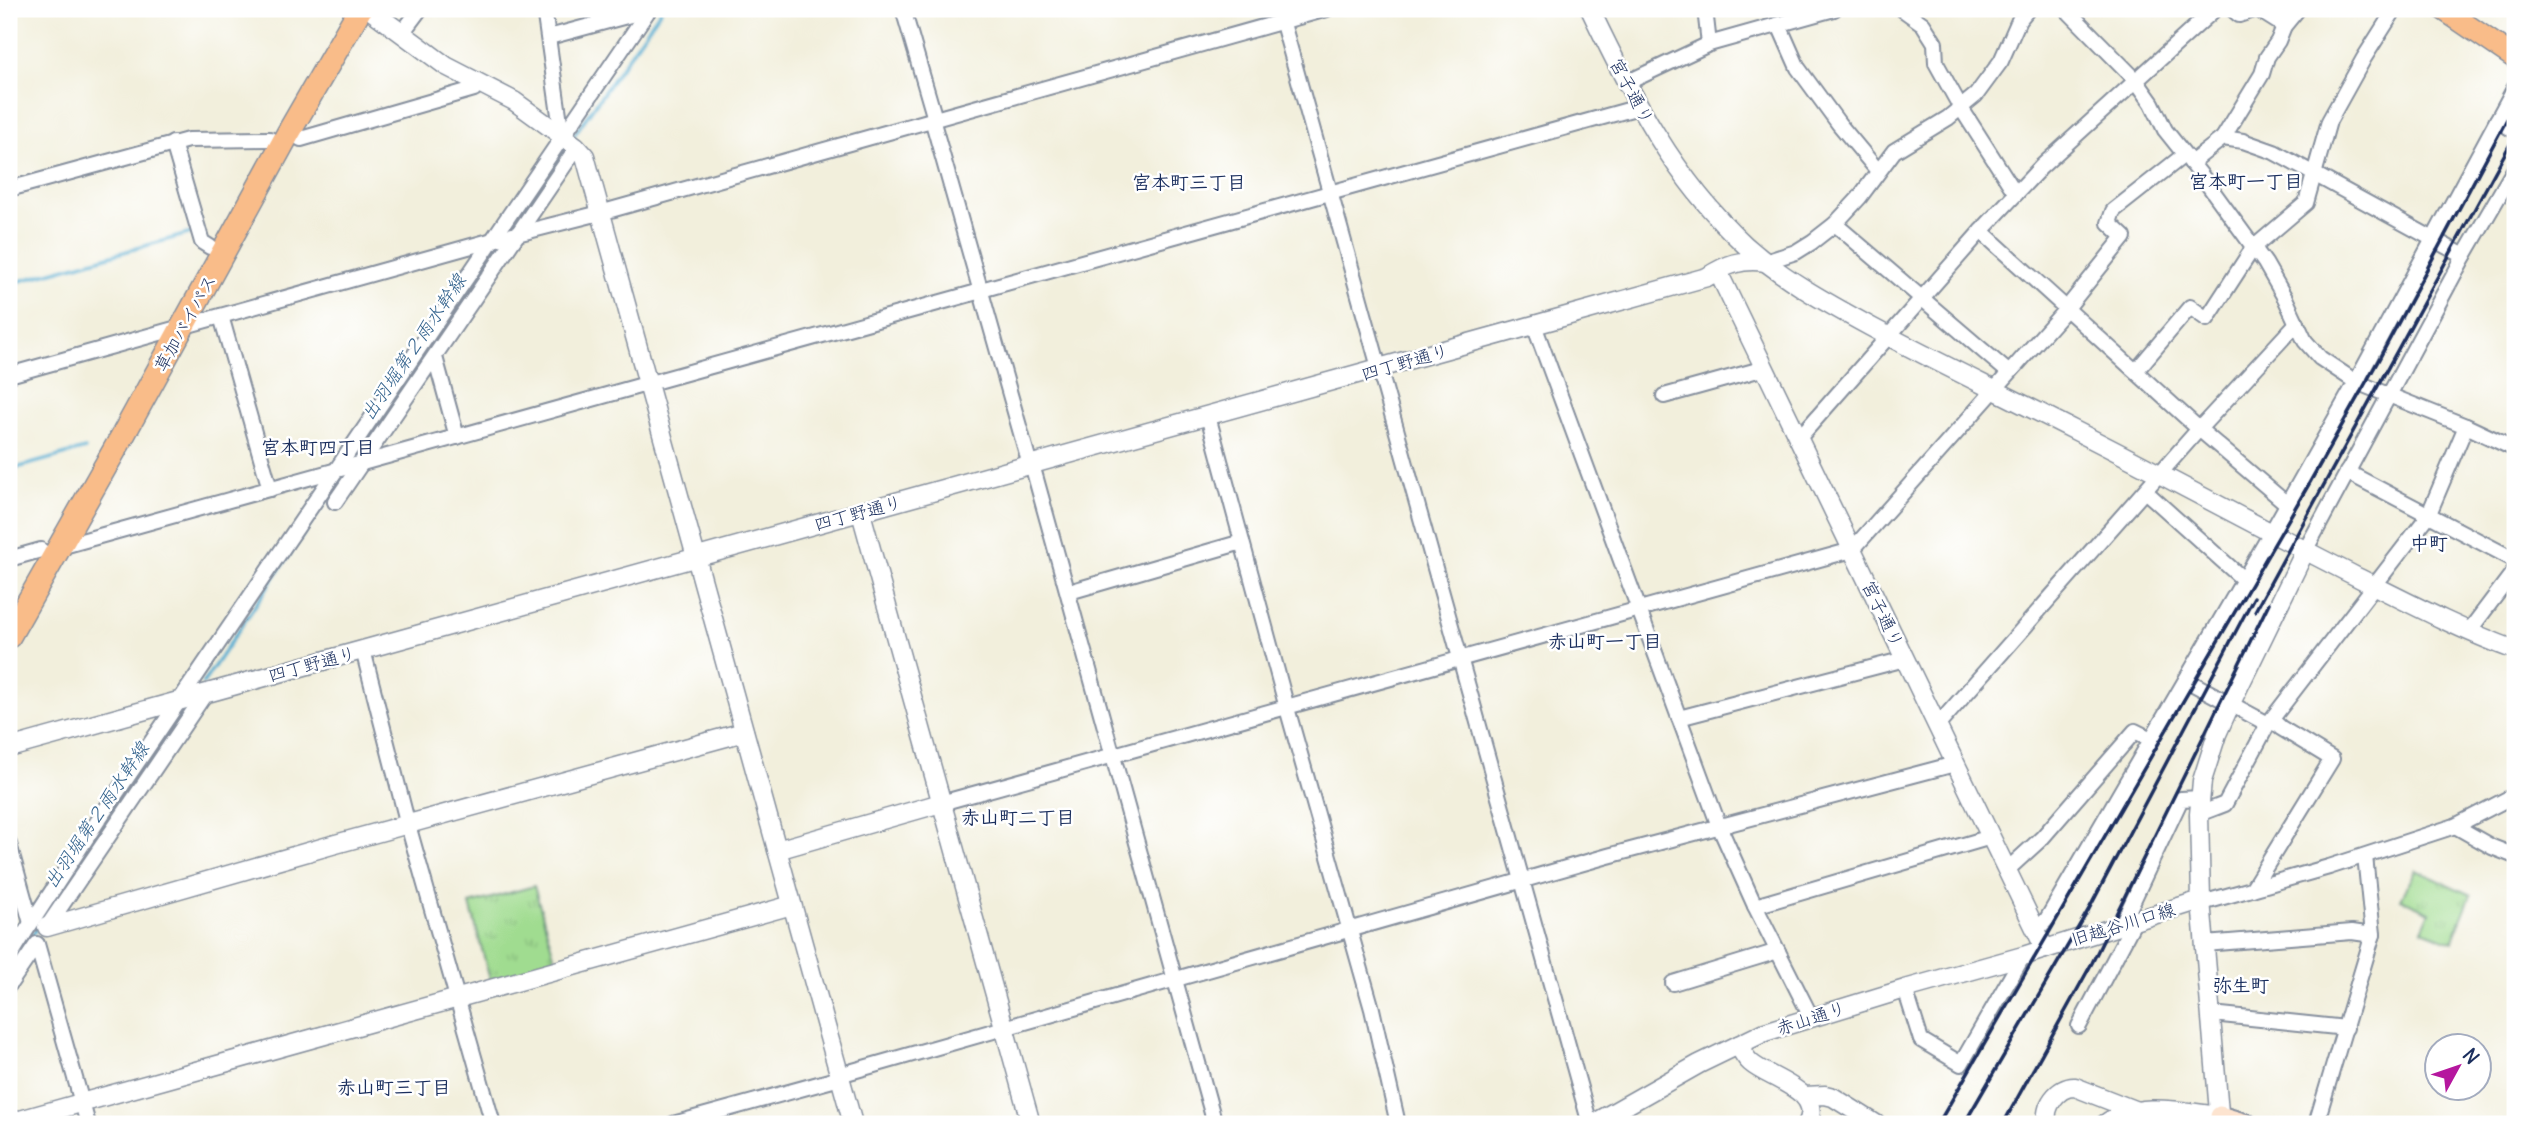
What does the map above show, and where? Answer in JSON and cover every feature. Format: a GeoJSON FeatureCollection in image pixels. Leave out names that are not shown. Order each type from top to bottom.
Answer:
{"type":"FeatureCollection","features":[{"type":"Feature","properties":{"kind":"highway","name":"草加バイパス"},"geometry":{"type":"LineString","coordinates":[[9,636],[50,548],[280,136],[344,9]]}},
{"type":"Feature","properties":{"kind":"highway","name":"草加バイパス"},"geometry":{"type":"LineString","coordinates":[[173,329],[210,247],[360,9]]}},
{"type":"Feature","properties":{"kind":"highway","name":"草加バイパス"},"geometry":{"type":"LineString","coordinates":[[9,606],[50,548]]}},
{"type":"Feature","properties":{"kind":"main road"},"geometry":{"type":"LineString","coordinates":[[2444,9],[2515,58]]}},
{"type":"Feature","properties":{"kind":"main road"},"geometry":{"type":"LineString","coordinates":[[2220,1120],[2247,1124]]}},
{"type":"Feature","properties":{"kind":"street"},"geometry":{"type":"LineString","coordinates":[[369,9],[446,66],[514,102],[572,143],[585,156],[853,1124]]}},
{"type":"Feature","properties":{"kind":"street"},"geometry":{"type":"LineString","coordinates":[[402,33],[420,9]]}},
{"type":"Feature","properties":{"kind":"street"},"geometry":{"type":"LineString","coordinates":[[544,9],[572,143]]}},
{"type":"Feature","properties":{"kind":"street"},"geometry":{"type":"LineString","coordinates":[[903,9],[1030,465],[1034,468],[1069,592],[1216,1124]]}},
{"type":"Feature","properties":{"kind":"street"},"geometry":{"type":"LineString","coordinates":[[9,375],[933,119],[1281,15],[1327,9]]}},
{"type":"Feature","properties":{"kind":"street","name":"宮子通り"},"geometry":{"type":"LineString","coordinates":[[1590,9],[1626,83],[1660,142],[1693,188],[1723,223],[1765,262],[1824,302],[1888,336],[2305,551],[2469,631],[2515,650]]}},
{"type":"Feature","properties":{"kind":"street"},"geometry":{"type":"LineString","coordinates":[[1705,9],[1709,44]]}},
{"type":"Feature","properties":{"kind":"street"},"geometry":{"type":"LineString","coordinates":[[1626,83],[1709,44],[1834,9]]}},
{"type":"Feature","properties":{"kind":"street"},"geometry":{"type":"LineString","coordinates":[[1902,9],[1923,24],[1935,43],[1937,63],[2016,194]]}},
{"type":"Feature","properties":{"kind":"street","name":"四丁野通り"},"geometry":{"type":"LineString","coordinates":[[9,748],[1534,325],[1715,278],[1796,252],[1835,224],[1894,151],[1962,108],[1976,95],[1994,72],[2019,20],[2028,9]]}},
{"type":"Feature","properties":{"kind":"street"},"geometry":{"type":"LineString","coordinates":[[2066,9],[2135,79],[2152,103],[2165,130],[2253,248],[2285,298],[2305,341],[2320,358],[2356,382],[2466,426],[2515,449]]}},
{"type":"Feature","properties":{"kind":"street"},"geometry":{"type":"LineString","coordinates":[[1799,438],[1981,231],[2041,167],[2135,79],[2216,9]]}},
{"type":"Feature","properties":{"kind":"street"},"geometry":{"type":"LineString","coordinates":[[2232,9],[2239,15],[2257,9],[2284,26]]}},
{"type":"Feature","properties":{"kind":"street"},"geometry":{"type":"LineString","coordinates":[[777,849],[1852,550],[2067,307],[2124,237],[2109,222],[2113,211],[2223,138],[2262,74],[2267,57],[2284,26],[2298,9]]}},
{"type":"Feature","properties":{"kind":"street"},"geometry":{"type":"LineString","coordinates":[[2136,371],[2190,307],[2207,319],[2253,248],[2306,203],[2329,121],[2395,9]]}},
{"type":"Feature","properties":{"kind":"street"},"geometry":{"type":"LineString","coordinates":[[549,37],[649,10]]}},
{"type":"Feature","properties":{"kind":"street"},"geometry":{"type":"LineString","coordinates":[[335,502],[518,235],[649,10]]}},
{"type":"Feature","properties":{"kind":"street"},"geometry":{"type":"LineString","coordinates":[[1281,15],[1591,1124]]}},
{"type":"Feature","properties":{"kind":"street"},"geometry":{"type":"LineString","coordinates":[[1779,25],[1798,68],[1878,171]]}},
{"type":"Feature","properties":{"kind":"street"},"geometry":{"type":"LineString","coordinates":[[9,188],[188,140],[280,136],[302,139],[474,89],[478,82]]}},
{"type":"Feature","properties":{"kind":"street"},"geometry":{"type":"LineString","coordinates":[[2036,931],[2047,919],[2271,533],[2515,87]]}},
{"type":"Feature","properties":{"kind":"street"},"geometry":{"type":"LineString","coordinates":[[9,559],[361,465],[1639,107]]}},
{"type":"Feature","properties":{"kind":"street"},"geometry":{"type":"LineString","coordinates":[[2497,120],[2515,131]]}},
{"type":"Feature","properties":{"kind":"street"},"geometry":{"type":"LineString","coordinates":[[2223,138],[2243,141],[2274,152],[2465,256]]}},
{"type":"Feature","properties":{"kind":"street"},"geometry":{"type":"LineString","coordinates":[[173,143],[202,242],[210,247]]}},
{"type":"Feature","properties":{"kind":"street"},"geometry":{"type":"LineString","coordinates":[[34,928],[180,701],[493,240],[572,143]]}},
{"type":"Feature","properties":{"kind":"street"},"geometry":{"type":"LineString","coordinates":[[2048,1124],[2047,1114],[2054,1097],[2063,1089],[2075,1087],[2134,1110],[2220,1120],[2202,902],[2199,806],[2207,762],[2230,705],[2305,551],[2515,168]]}},
{"type":"Feature","properties":{"kind":"street"},"geometry":{"type":"LineString","coordinates":[[1835,224],[2008,372]]}},
{"type":"Feature","properties":{"kind":"street"},"geometry":{"type":"LineString","coordinates":[[1981,231],[2199,429],[2287,504]]}},
{"type":"Feature","properties":{"kind":"street","name":"宮子通り"},"geometry":{"type":"LineString","coordinates":[[1715,278],[1765,368],[2045,949]]}},
{"type":"Feature","properties":{"kind":"street"},"geometry":{"type":"LineString","coordinates":[[221,316],[270,489]]}},
{"type":"Feature","properties":{"kind":"street"},"geometry":{"type":"LineString","coordinates":[[1938,725],[2199,429],[2297,323]]}},
{"type":"Feature","properties":{"kind":"street"},"geometry":{"type":"LineString","coordinates":[[1534,325],[1719,826],[1755,906],[1811,1017]]}},
{"type":"Feature","properties":{"kind":"street"},"geometry":{"type":"LineString","coordinates":[[435,357],[457,437]]}},
{"type":"Feature","properties":{"kind":"street"},"geometry":{"type":"LineString","coordinates":[[1664,396],[1765,368]]}},
{"type":"Feature","properties":{"kind":"street"},"geometry":{"type":"LineString","coordinates":[[1208,416],[1372,1009],[1398,1124]]}},
{"type":"Feature","properties":{"kind":"street"},"geometry":{"type":"LineString","coordinates":[[2079,1026],[2129,922],[2181,799],[2199,806],[2225,804],[2270,722],[2428,516],[2466,426]]}},
{"type":"Feature","properties":{"kind":"street"},"geometry":{"type":"LineString","coordinates":[[2347,472],[2515,560]]}},
{"type":"Feature","properties":{"kind":"street"},"geometry":{"type":"LineString","coordinates":[[2145,491],[2244,580]]}},
{"type":"Feature","properties":{"kind":"street"},"geometry":{"type":"LineString","coordinates":[[861,513],[1031,1124]]}},
{"type":"Feature","properties":{"kind":"street"},"geometry":{"type":"LineString","coordinates":[[1069,592],[1242,542]]}},
{"type":"Feature","properties":{"kind":"street"},"geometry":{"type":"LineString","coordinates":[[2469,631],[2515,570]]}},
{"type":"Feature","properties":{"kind":"street"},"geometry":{"type":"LineString","coordinates":[[363,650],[408,825],[493,1124]]}},
{"type":"Feature","properties":{"kind":"street"},"geometry":{"type":"LineString","coordinates":[[1679,718],[1905,659]]}},
{"type":"Feature","properties":{"kind":"street"},"geometry":{"type":"LineString","coordinates":[[2186,680],[2230,705],[2270,722],[2332,759],[2252,889]]}},
{"type":"Feature","properties":{"kind":"street"},"geometry":{"type":"LineString","coordinates":[[9,958],[34,928],[205,694]]}},
{"type":"Feature","properties":{"kind":"street"},"geometry":{"type":"LineString","coordinates":[[2007,870],[2042,838],[2135,731],[2151,739]]}},
{"type":"Feature","properties":{"kind":"street"},"geometry":{"type":"LineString","coordinates":[[9,937],[744,732]]}},
{"type":"Feature","properties":{"kind":"street"},"geometry":{"type":"LineString","coordinates":[[673,1124],[1004,1027],[1522,881],[1955,764]]}},
{"type":"Feature","properties":{"kind":"street"},"geometry":{"type":"LineString","coordinates":[[2202,902],[2365,856],[2455,826],[2515,795]]}},
{"type":"Feature","properties":{"kind":"street"},"geometry":{"type":"LineString","coordinates":[[2455,826],[2492,847],[2515,856]]}},
{"type":"Feature","properties":{"kind":"street"},"geometry":{"type":"LineString","coordinates":[[1755,906],[1991,837]]}},
{"type":"Feature","properties":{"kind":"street"},"geometry":{"type":"LineString","coordinates":[[9,844],[34,928]]}},
{"type":"Feature","properties":{"kind":"street"},"geometry":{"type":"LineString","coordinates":[[2316,1124],[2373,935],[2365,856]]}},
{"type":"Feature","properties":{"kind":"street","name":"旧越谷川口線"},"geometry":{"type":"LineString","coordinates":[[2045,949],[2202,902]]}},
{"type":"Feature","properties":{"kind":"street"},"geometry":{"type":"LineString","coordinates":[[9,1123],[792,905]]}},
{"type":"Feature","properties":{"kind":"street"},"geometry":{"type":"LineString","coordinates":[[2206,944],[2352,932],[2373,935]]}},
{"type":"Feature","properties":{"kind":"street"},"geometry":{"type":"LineString","coordinates":[[9,985],[37,944],[88,1124]]}},
{"type":"Feature","properties":{"kind":"street","name":"赤山通り"},"geometry":{"type":"LineString","coordinates":[[1591,1124],[1738,1045],[1811,1017],[2045,949]]}},
{"type":"Feature","properties":{"kind":"street"},"geometry":{"type":"LineString","coordinates":[[1672,983],[1778,951]]}},
{"type":"Feature","properties":{"kind":"street"},"geometry":{"type":"LineString","coordinates":[[1905,989],[1921,1040],[1961,1064],[2023,956]]}},
{"type":"Feature","properties":{"kind":"street"},"geometry":{"type":"LineString","coordinates":[[2212,1014],[2346,1028]]}},
{"type":"Feature","properties":{"kind":"street"},"geometry":{"type":"LineString","coordinates":[[1738,1045],[1751,1063],[1805,1096],[1811,1108],[1811,1117],[1807,1124]]}},
{"type":"Feature","properties":{"kind":"street"},"geometry":{"type":"LineString","coordinates":[[1805,1096],[1833,1097],[1876,1124]]}},
{"type":"Feature","properties":{"kind":"street"},"geometry":{"type":"LineString","coordinates":[[2098,1096],[2106,1108],[2105,1124]]}},
{"type":"Feature","properties":{"kind":"street"},"geometry":{"type":"LineString","coordinates":[[2105,1124],[2134,1110]]}},
{"type":"Feature","properties":{"kind":"green space"},"geometry":{"type":"Polygon","coordinates":[[[2416,870],[2471,895],[2452,942],[2422,930],[2430,912],[2401,899],[2416,870]]]}},
{"type":"Feature","properties":{"kind":"green space"},"geometry":{"type":"Polygon","coordinates":[[[534,886],[556,962],[490,980],[470,904],[534,886]]]}},
{"type":"Feature","properties":{"kind":"waterway","name":"出羽堀第２雨水幹線"},"geometry":{"type":"LineString","coordinates":[[574,135],[661,10]]}},
{"type":"Feature","properties":{"kind":"waterway","name":"出羽堀第２雨水幹線"},"geometry":{"type":"LineString","coordinates":[[513,225],[564,151]]}},
{"type":"Feature","properties":{"kind":"waterway"},"geometry":{"type":"LineString","coordinates":[[9,284],[195,232]]}},
{"type":"Feature","properties":{"kind":"waterway","name":"出羽堀第２雨水幹線"},"geometry":{"type":"LineString","coordinates":[[354,458],[495,251]]}},
{"type":"Feature","properties":{"kind":"waterway"},"geometry":{"type":"LineString","coordinates":[[9,470],[85,449]]}},
{"type":"Feature","properties":{"kind":"waterway","name":"出羽堀第２雨水幹線"},"geometry":{"type":"LineString","coordinates":[[203,683],[343,475]]}},
{"type":"Feature","properties":{"kind":"waterway","name":"出羽堀第２雨水幹線"},"geometry":{"type":"LineString","coordinates":[[25,945],[183,711]]}},
{"type":"Feature","properties":{"kind":"railway"},"geometry":{"type":"LineString","coordinates":[[1938,1124],[2309,484],[2515,104]]}},
{"type":"Feature","properties":{"kind":"railway"},"geometry":{"type":"LineString","coordinates":[[2255,611],[2515,135]]}},
{"type":"Feature","properties":{"kind":"railway"},"geometry":{"type":"LineString","coordinates":[[1964,1124],[2089,909],[2254,597]]}},
{"type":"Feature","properties":{"kind":"railway"},"geometry":{"type":"LineString","coordinates":[[2003,1124],[2092,963],[2269,603]]}},
{"type":"Feature","properties":{"kind":"district","name":"宮本町一丁目"},"geometry":{"type":"Point","coordinates":[2246,181]}},
{"type":"Feature","properties":{"kind":"district","name":"宮本町三丁目"},"geometry":{"type":"Point","coordinates":[1189,182]}},
{"type":"Feature","properties":{"kind":"district","name":"宮本町四丁目"},"geometry":{"type":"Point","coordinates":[318,447]}},
{"type":"Feature","properties":{"kind":"district","name":"中町"},"geometry":{"type":"Point","coordinates":[2429,543]}},
{"type":"Feature","properties":{"kind":"district","name":"赤山町一丁目"},"geometry":{"type":"Point","coordinates":[1605,641]}},
{"type":"Feature","properties":{"kind":"district","name":"赤山町二丁目"},"geometry":{"type":"Point","coordinates":[1018,817]}},
{"type":"Feature","properties":{"kind":"district","name":"弥生町"},"geometry":{"type":"Point","coordinates":[2241,985]}},
{"type":"Feature","properties":{"kind":"district","name":"赤山町三丁目"},"geometry":{"type":"Point","coordinates":[394,1087]}}]}
